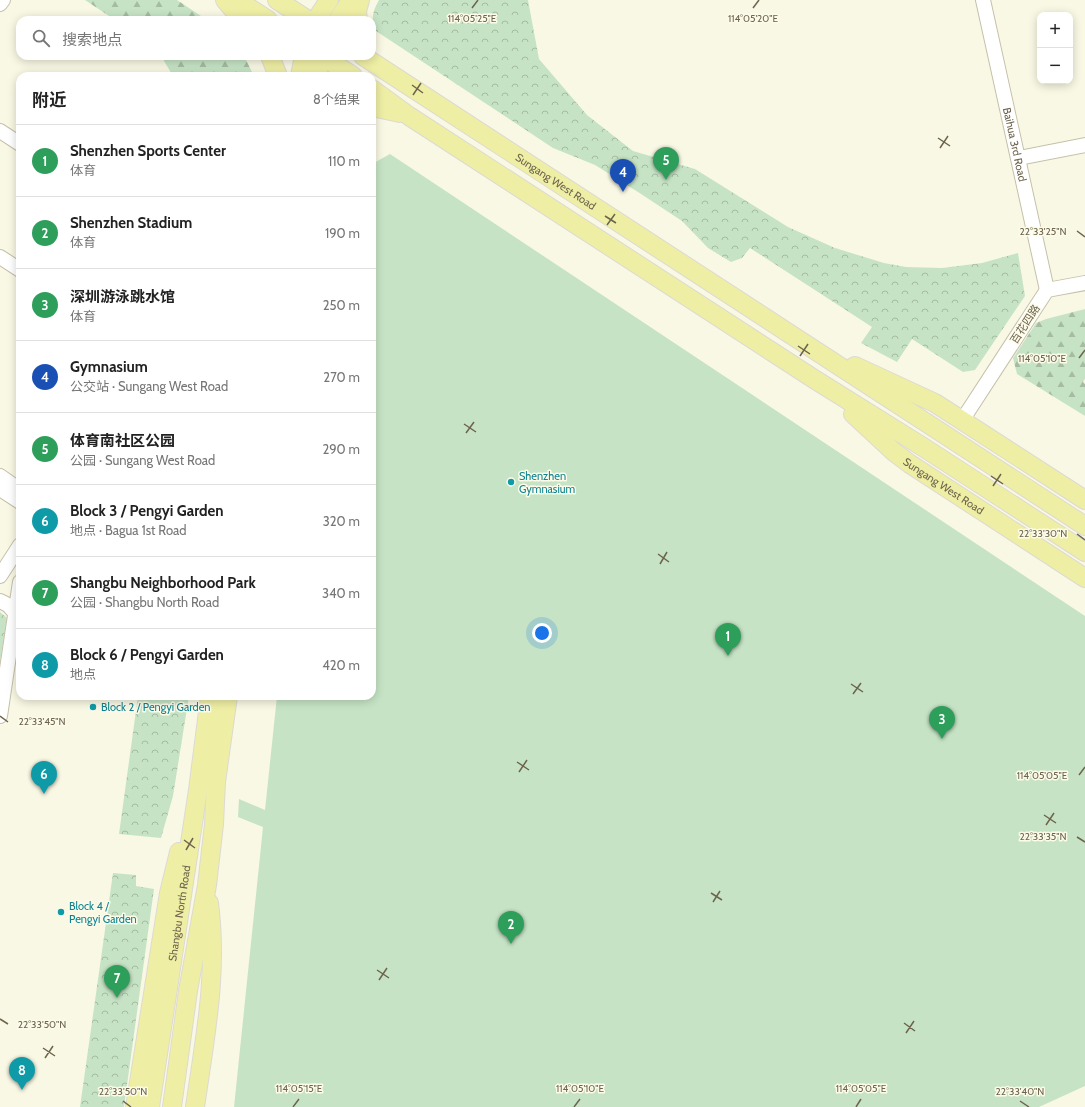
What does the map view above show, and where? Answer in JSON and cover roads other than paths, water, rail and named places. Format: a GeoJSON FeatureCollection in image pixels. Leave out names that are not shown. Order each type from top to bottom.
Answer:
{"type":"FeatureCollection","features":[{"type":"Feature","properties":{"kind":"main road"},"geometry":{"type":"LineString","coordinates":[[224,0],[238,16]]}},
{"type":"Feature","properties":{"kind":"main road"},"geometry":{"type":"LineString","coordinates":[[237,0],[262,16]]}},
{"type":"Feature","properties":{"kind":"main road"},"geometry":{"type":"LineString","coordinates":[[277,0],[302,16]]}},
{"type":"Feature","properties":{"kind":"main road"},"geometry":{"type":"LineString","coordinates":[[319,16],[329,0]]}},
{"type":"Feature","properties":{"kind":"main road"},"geometry":{"type":"LineString","coordinates":[[341,16],[351,0]]}},
{"type":"Feature","properties":{"kind":"main road"},"geometry":{"type":"LineString","coordinates":[[358,16],[360,0]]}},
{"type":"Feature","properties":{"kind":"main road"},"geometry":{"type":"LineString","coordinates":[[376,58],[397,78]]}},
{"type":"Feature","properties":{"kind":"main road"},"geometry":{"type":"LineString","coordinates":[[272,60],[276,72]]}},
{"type":"Feature","properties":{"kind":"main road"},"geometry":{"type":"LineString","coordinates":[[301,72],[303,60]]}},
{"type":"Feature","properties":{"kind":"main road"},"geometry":{"type":"LineString","coordinates":[[318,72],[320,60]]}},
{"type":"Feature","properties":{"kind":"main road"},"geometry":{"type":"LineString","coordinates":[[327,60],[347,72]]}},
{"type":"Feature","properties":{"kind":"main road","name":"Sungang West Road"},"geometry":{"type":"LineString","coordinates":[[368,60],[1085,526]]}},
{"type":"Feature","properties":{"kind":"main road","name":"Sungang West Road"},"geometry":{"type":"LineString","coordinates":[[376,92],[409,116],[814,380],[922,447],[1085,552]]}},
{"type":"Feature","properties":{"kind":"main road"},"geometry":{"type":"LineString","coordinates":[[376,108],[409,116]]}},
{"type":"Feature","properties":{"kind":"main road"},"geometry":{"type":"LineString","coordinates":[[514,184],[526,162]]}},
{"type":"Feature","properties":{"kind":"main road","name":"Sungang West Road"},"geometry":{"type":"LineString","coordinates":[[829,360],[858,367],[935,402],[1085,500]]}},
{"type":"Feature","properties":{"kind":"main road","name":"Sungang West Road"},"geometry":{"type":"LineString","coordinates":[[814,380],[867,426],[894,452],[910,464],[1085,578]]}},
{"type":"Feature","properties":{"kind":"main road","name":"Shangbu North Road"},"geometry":{"type":"LineString","coordinates":[[150,1107],[198,790],[209,700]]}},
{"type":"Feature","properties":{"kind":"main road","name":"Shangbu North Road"},"geometry":{"type":"LineString","coordinates":[[172,1107],[188,991],[207,885],[214,824],[216,782],[227,700]]}},
{"type":"Feature","properties":{"kind":"main road"},"geometry":{"type":"LineString","coordinates":[[135,1107],[174,869],[198,790]]}},
{"type":"Feature","properties":{"kind":"main road"},"geometry":{"type":"LineString","coordinates":[[194,1107],[212,984],[213,933],[207,885]]}},
{"type":"Feature","properties":{"kind":"street"},"geometry":{"type":"LineString","coordinates":[[0,4],[3,0]]}},
{"type":"Feature","properties":{"kind":"street","name":"Baihua 3rd Road"},"geometry":{"type":"LineString","coordinates":[[983,0],[1047,290]]}},
{"type":"Feature","properties":{"kind":"street"},"geometry":{"type":"LineString","coordinates":[[0,131],[16,141]]}},
{"type":"Feature","properties":{"kind":"street"},"geometry":{"type":"LineString","coordinates":[[1019,158],[1085,145]]}},
{"type":"Feature","properties":{"kind":"street"},"geometry":{"type":"LineString","coordinates":[[0,257],[16,267]]}},
{"type":"Feature","properties":{"kind":"street"},"geometry":{"type":"LineString","coordinates":[[1047,290],[1085,283]]}},
{"type":"Feature","properties":{"kind":"street","name":"百花四路"},"geometry":{"type":"LineString","coordinates":[[963,419],[1047,290]]}},
{"type":"Feature","properties":{"kind":"street"},"geometry":{"type":"LineString","coordinates":[[0,476],[16,487]]}},
{"type":"Feature","properties":{"kind":"street"},"geometry":{"type":"LineString","coordinates":[[0,489],[16,499]]}},
{"type":"Feature","properties":{"kind":"street"},"geometry":{"type":"LineString","coordinates":[[0,576],[16,551]]}},
{"type":"Feature","properties":{"kind":"street"},"geometry":{"type":"LineString","coordinates":[[0,601],[8,605],[16,613],[0,716]]}},
{"type":"Feature","properties":{"kind":"place","name":"体育南社区公园"},"geometry":{"type":"Point","coordinates":[666,180]}},
{"type":"Feature","properties":{"kind":"place","name":"Gymnasium"},"geometry":{"type":"Point","coordinates":[623,192]}},
{"type":"Feature","properties":{"kind":"place","name":"Shenzhen Gymnasium"},"geometry":{"type":"Point","coordinates":[511,482]}},
{"type":"Feature","properties":{"kind":"place","name":"Shenzhen Sports Center"},"geometry":{"type":"Point","coordinates":[728,656]}},
{"type":"Feature","properties":{"kind":"place","name":"Block 2 / Pengyi Garden"},"geometry":{"type":"Point","coordinates":[93,707]}},
{"type":"Feature","properties":{"kind":"place","name":"深圳游泳跳水馆"},"geometry":{"type":"Point","coordinates":[942,739]}},
{"type":"Feature","properties":{"kind":"place","name":"Block 3 / Pengyi Garden"},"geometry":{"type":"Point","coordinates":[44,794]}},
{"type":"Feature","properties":{"kind":"place","name":"Block 4 / Pengyi Garden"},"geometry":{"type":"Point","coordinates":[61,912]}},
{"type":"Feature","properties":{"kind":"place","name":"Shenzhen Stadium"},"geometry":{"type":"Point","coordinates":[511,944]}},
{"type":"Feature","properties":{"kind":"place","name":"Shangbu Neighborhood Park"},"geometry":{"type":"Point","coordinates":[117,998]}},
{"type":"Feature","properties":{"kind":"place","name":"Block 6 / Pengyi Garden"},"geometry":{"type":"Point","coordinates":[22,1090]}}]}
